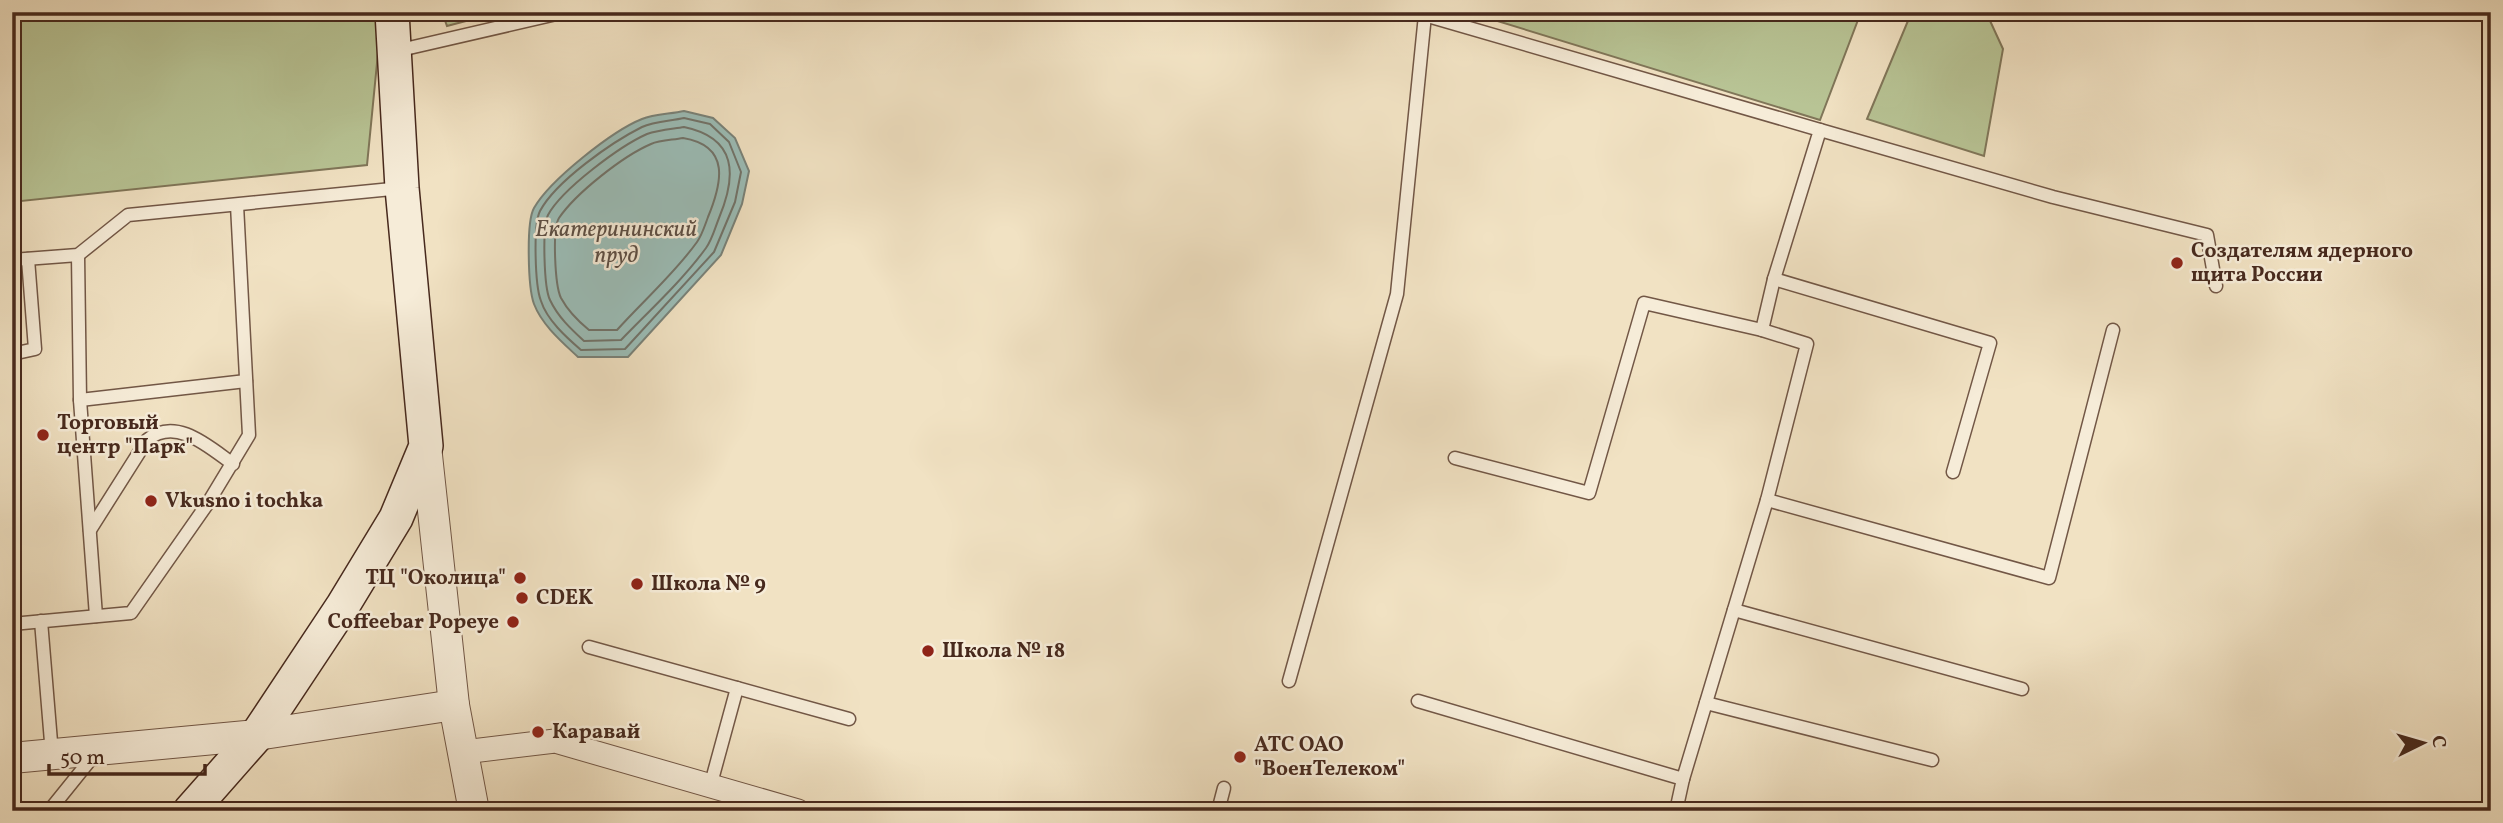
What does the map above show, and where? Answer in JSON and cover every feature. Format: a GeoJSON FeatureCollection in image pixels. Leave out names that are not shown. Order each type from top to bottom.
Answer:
{"type":"FeatureCollection","features":[{"type":"Feature","properties":{"kind":"main road"},"geometry":{"type":"LineString","coordinates":[[190,811],[257,735],[342,607],[396,518],[426,446],[402,188],[392,51],[392,12]]}},
{"type":"Feature","properties":{"kind":"street"},"geometry":{"type":"LineString","coordinates":[[426,446],[454,705],[474,811]]}},
{"type":"Feature","properties":{"kind":"street"},"geometry":{"type":"LineString","coordinates":[[12,758],[257,735],[454,705]]}},
{"type":"Feature","properties":{"kind":"street"},"geometry":{"type":"LineString","coordinates":[[464,752],[555,741],[710,787],[766,807],[798,811]]}},
{"type":"Feature","properties":{"kind":"lane"},"geometry":{"type":"LineString","coordinates":[[392,51],[565,12]]}},
{"type":"Feature","properties":{"kind":"lane"},"geometry":{"type":"LineString","coordinates":[[1289,681],[1397,294],[1420,14],[2053,197],[2207,235],[2216,286]]}},
{"type":"Feature","properties":{"kind":"lane"},"geometry":{"type":"LineString","coordinates":[[1762,330],[1774,279],[1820,130]]}},
{"type":"Feature","properties":{"kind":"lane"},"geometry":{"type":"LineString","coordinates":[[12,260],[78,255],[128,215],[402,188]]}},
{"type":"Feature","properties":{"kind":"lane"},"geometry":{"type":"LineString","coordinates":[[12,624],[131,612],[233,464],[249,435],[237,205]]}},
{"type":"Feature","properties":{"kind":"lane"},"geometry":{"type":"LineString","coordinates":[[78,255],[80,400],[96,616]]}},
{"type":"Feature","properties":{"kind":"lane"},"geometry":{"type":"LineString","coordinates":[[12,354],[35,349],[28,259]]}},
{"type":"Feature","properties":{"kind":"lane"},"geometry":{"type":"LineString","coordinates":[[1774,279],[1990,343],[1953,472]]}},
{"type":"Feature","properties":{"kind":"lane"},"geometry":{"type":"LineString","coordinates":[[1455,458],[1589,493],[1644,303],[1762,330],[1807,344],[1767,500],[1683,779],[1676,811]]}},
{"type":"Feature","properties":{"kind":"lane"},"geometry":{"type":"LineString","coordinates":[[1767,500],[2049,578],[2113,330]]}},
{"type":"Feature","properties":{"kind":"lane"},"geometry":{"type":"LineString","coordinates":[[80,400],[246,381]]}},
{"type":"Feature","properties":{"kind":"lane"},"geometry":{"type":"LineString","coordinates":[[90,530],[147,440],[154,434],[191,434],[233,464]]}},
{"type":"Feature","properties":{"kind":"lane"},"geometry":{"type":"LineString","coordinates":[[1734,610],[2022,689]]}},
{"type":"Feature","properties":{"kind":"lane"},"geometry":{"type":"LineString","coordinates":[[41,621],[52,754]]}},
{"type":"Feature","properties":{"kind":"lane"},"geometry":{"type":"LineString","coordinates":[[589,647],[849,719]]}},
{"type":"Feature","properties":{"kind":"lane"},"geometry":{"type":"LineString","coordinates":[[710,787],[737,688]]}},
{"type":"Feature","properties":{"kind":"lane"},"geometry":{"type":"LineString","coordinates":[[1418,701],[1683,779]]}},
{"type":"Feature","properties":{"kind":"lane"},"geometry":{"type":"LineString","coordinates":[[1706,703],[1932,760]]}},
{"type":"Feature","properties":{"kind":"lane"},"geometry":{"type":"LineString","coordinates":[[49,811],[98,750]]}},
{"type":"Feature","properties":{"kind":"lane"},"geometry":{"type":"LineString","coordinates":[[1218,811],[1224,788]]}},
{"type":"Feature","properties":{"kind":"green space"},"geometry":{"type":"Polygon","coordinates":[[[12,12],[382,12],[367,165],[12,202],[12,12]]]}},
{"type":"Feature","properties":{"kind":"green space"},"geometry":{"type":"Polygon","coordinates":[[[442,12],[500,12],[447,26],[442,12]]]}},
{"type":"Feature","properties":{"kind":"green space"},"geometry":{"type":"Polygon","coordinates":[[[1468,12],[1861,12],[1820,120],[1468,12]]]}},
{"type":"Feature","properties":{"kind":"green space"},"geometry":{"type":"Polygon","coordinates":[[[1908,12],[1986,12],[2003,49],[1984,156],[1867,119],[1910,16],[1908,12]]]}},
{"type":"Feature","properties":{"kind":"water","name":"Екатерининский пруд"},"geometry":{"type":"Polygon","coordinates":[[[684,111],[713,118],[735,138],[749,171],[742,204],[721,255],[628,357],[578,357],[547,326],[534,304],[529,255],[531,215],[534,208],[567,171],[615,134],[647,117],[684,111]]]}},
{"type":"Feature","properties":{"kind":"place","name":"Создателям ядерного щита России"},"geometry":{"type":"Point","coordinates":[2177,263]}},
{"type":"Feature","properties":{"kind":"place","name":"Торговый центр \"Парк\""},"geometry":{"type":"Point","coordinates":[43,435]}},
{"type":"Feature","properties":{"kind":"place","name":"Vkusno i tochka"},"geometry":{"type":"Point","coordinates":[151,501]}},
{"type":"Feature","properties":{"kind":"place","name":"ТЦ \"Околица\""},"geometry":{"type":"Point","coordinates":[520,578]}},
{"type":"Feature","properties":{"kind":"place","name":"Школа № 9"},"geometry":{"type":"Point","coordinates":[637,584]}},
{"type":"Feature","properties":{"kind":"place","name":"CDEK"},"geometry":{"type":"Point","coordinates":[522,598]}},
{"type":"Feature","properties":{"kind":"place","name":"Coffeebar Popeye"},"geometry":{"type":"Point","coordinates":[513,622]}},
{"type":"Feature","properties":{"kind":"place","name":"Школа № 18"},"geometry":{"type":"Point","coordinates":[928,651]}},
{"type":"Feature","properties":{"kind":"place","name":"Каравай"},"geometry":{"type":"Point","coordinates":[538,732]}},
{"type":"Feature","properties":{"kind":"place","name":"АТС ОАО \"ВоенТелеком\""},"geometry":{"type":"Point","coordinates":[1240,757]}}]}
